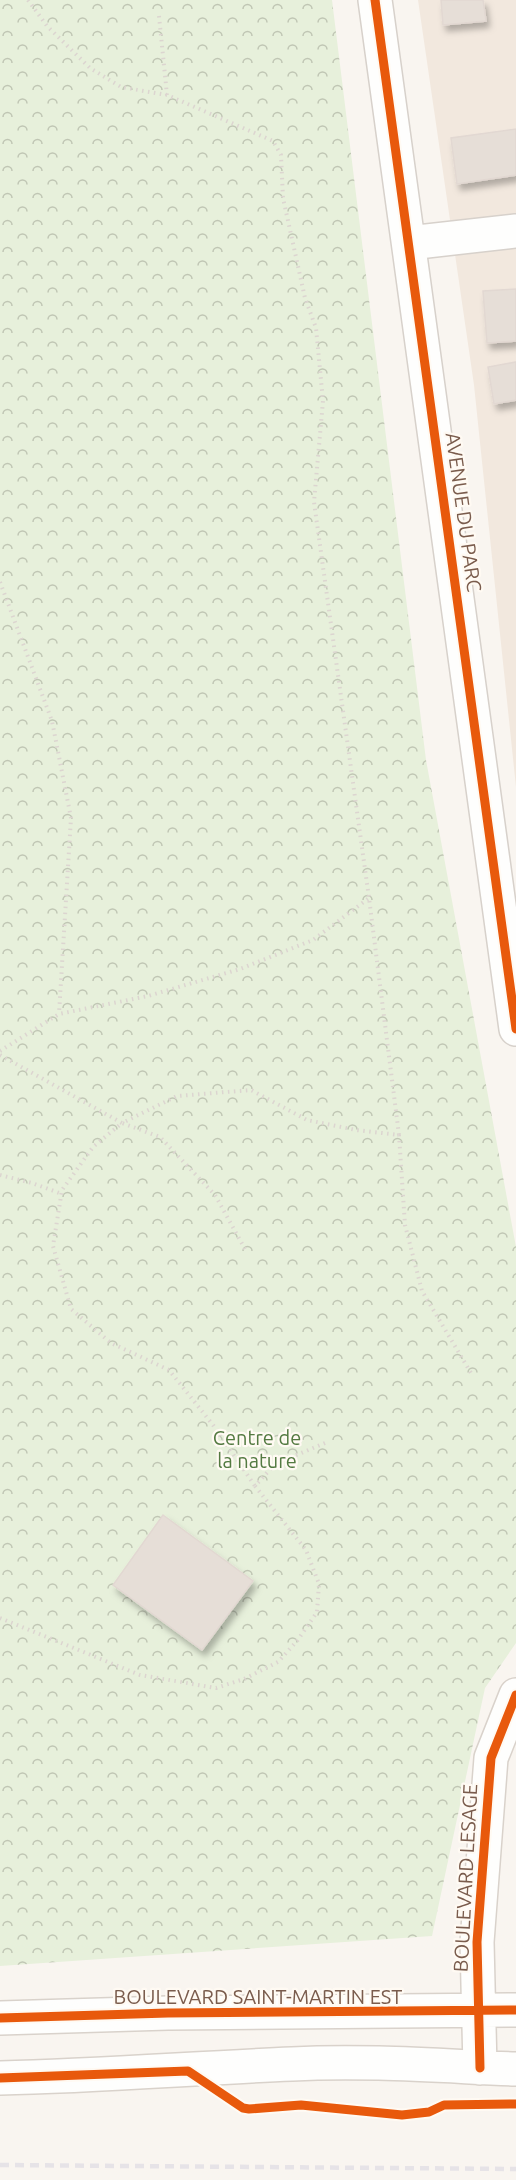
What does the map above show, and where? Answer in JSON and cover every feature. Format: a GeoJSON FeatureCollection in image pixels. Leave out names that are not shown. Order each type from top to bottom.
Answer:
{"type":"FeatureCollection","features":[{"type":"Feature","properties":{"kind":"street","name":"AVENUE DU PARC"},"geometry":{"type":"LineString","coordinates":[[375,0],[409,243],[504,839],[516,1029]]}},
{"type":"Feature","properties":{"kind":"street"},"geometry":{"type":"LineString","coordinates":[[409,243],[516,231]]}},
{"type":"Feature","properties":{"kind":"street","name":"BOULEVARD LESAGE"},"geometry":{"type":"LineString","coordinates":[[480,2068],[477,1942],[490,1758],[516,1695]]}},
{"type":"Feature","properties":{"kind":"street","name":"BOULEVARD SAINT-MARTIN EST"},"geometry":{"type":"LineString","coordinates":[[0,2018],[168,2013],[516,2010]]}},
{"type":"Feature","properties":{"kind":"street"},"geometry":{"type":"LineString","coordinates":[[0,2078],[188,2071],[294,2064],[424,2065],[516,2069]]}},
{"type":"Feature","properties":{"kind":"path"},"geometry":{"type":"LineString","coordinates":[[28,0],[47,26],[90,68],[121,87],[167,95],[273,141],[281,155],[283,198],[305,298],[316,328],[323,401],[315,502],[399,1135],[405,1225],[422,1291],[471,1373]]}},
{"type":"Feature","properties":{"kind":"path"},"geometry":{"type":"LineString","coordinates":[[159,16],[167,95]]}},
{"type":"Feature","properties":{"kind":"path"},"geometry":{"type":"LineString","coordinates":[[0,582],[52,721],[71,818],[59,1014]]}},
{"type":"Feature","properties":{"kind":"path"},"geometry":{"type":"LineString","coordinates":[[245,1249],[215,1195],[160,1137],[122,1123],[0,1053],[59,1014],[148,996],[240,969],[313,940],[369,898]]}},
{"type":"Feature","properties":{"kind":"path"},"geometry":{"type":"LineString","coordinates":[[0,1618],[140,1675],[216,1688],[244,1679],[278,1662],[297,1641],[317,1612],[320,1584],[306,1550],[255,1486],[213,1425],[169,1370],[111,1343],[71,1309],[53,1246],[62,1190],[93,1147],[122,1123],[177,1096],[251,1090],[307,1120],[356,1130],[399,1135]]}},
{"type":"Feature","properties":{"kind":"path"},"geometry":{"type":"LineString","coordinates":[[0,1175],[32,1182],[62,1194]]}},
{"type":"Feature","properties":{"kind":"path"},"geometry":{"type":"LineString","coordinates":[[255,1486],[275,1464],[325,1443]]}},
{"type":"Feature","properties":{"kind":"shaded area"},"geometry":{"type":"Polygon","coordinates":[[[418,0],[516,0],[516,787],[474,385],[418,0]]]}},
{"type":"Feature","properties":{"kind":"green space","name":"Centre de la nature"},"geometry":{"type":"Polygon","coordinates":[[[0,0],[332,0],[426,760],[516,1247],[516,1643],[485,1688],[432,1936],[0,1966],[0,0]]]}},
{"type":"Feature","properties":{"kind":"building"},"geometry":{"type":"Polygon","coordinates":[[[441,0],[483,0],[486,21],[443,25],[441,0]]]}},
{"type":"Feature","properties":{"kind":"building"},"geometry":{"type":"Polygon","coordinates":[[[516,129],[516,175],[457,184],[451,138],[516,129]]]}},
{"type":"Feature","properties":{"kind":"building"},"geometry":{"type":"Polygon","coordinates":[[[516,289],[516,341],[487,343],[483,291],[516,289]]]}},
{"type":"Feature","properties":{"kind":"building"},"geometry":{"type":"Polygon","coordinates":[[[516,362],[516,400],[494,404],[488,367],[516,362]]]}},
{"type":"Feature","properties":{"kind":"building"},"geometry":{"type":"Polygon","coordinates":[[[163,1515],[253,1581],[202,1650],[113,1585],[163,1515]]]}},
{"type":"Feature","properties":{"kind":"railway"},"geometry":{"type":"LineString","coordinates":[[0,2165],[516,2169]]}},
{"type":"Feature","properties":{"kind":"cycle path"},"geometry":{"type":"LineString","coordinates":[[375,0],[516,1029]]}},
{"type":"Feature","properties":{"kind":"cycle path"},"geometry":{"type":"LineString","coordinates":[[480,2068],[477,1942],[491,1758],[516,1695]]}},
{"type":"Feature","properties":{"kind":"cycle path"},"geometry":{"type":"LineString","coordinates":[[0,2018],[168,2013],[516,2010]]}},
{"type":"Feature","properties":{"kind":"cycle path"},"geometry":{"type":"LineString","coordinates":[[0,2078],[188,2071],[243,2108],[249,2109],[301,2105],[402,2115],[429,2112],[444,2105],[516,2104]]}}]}
